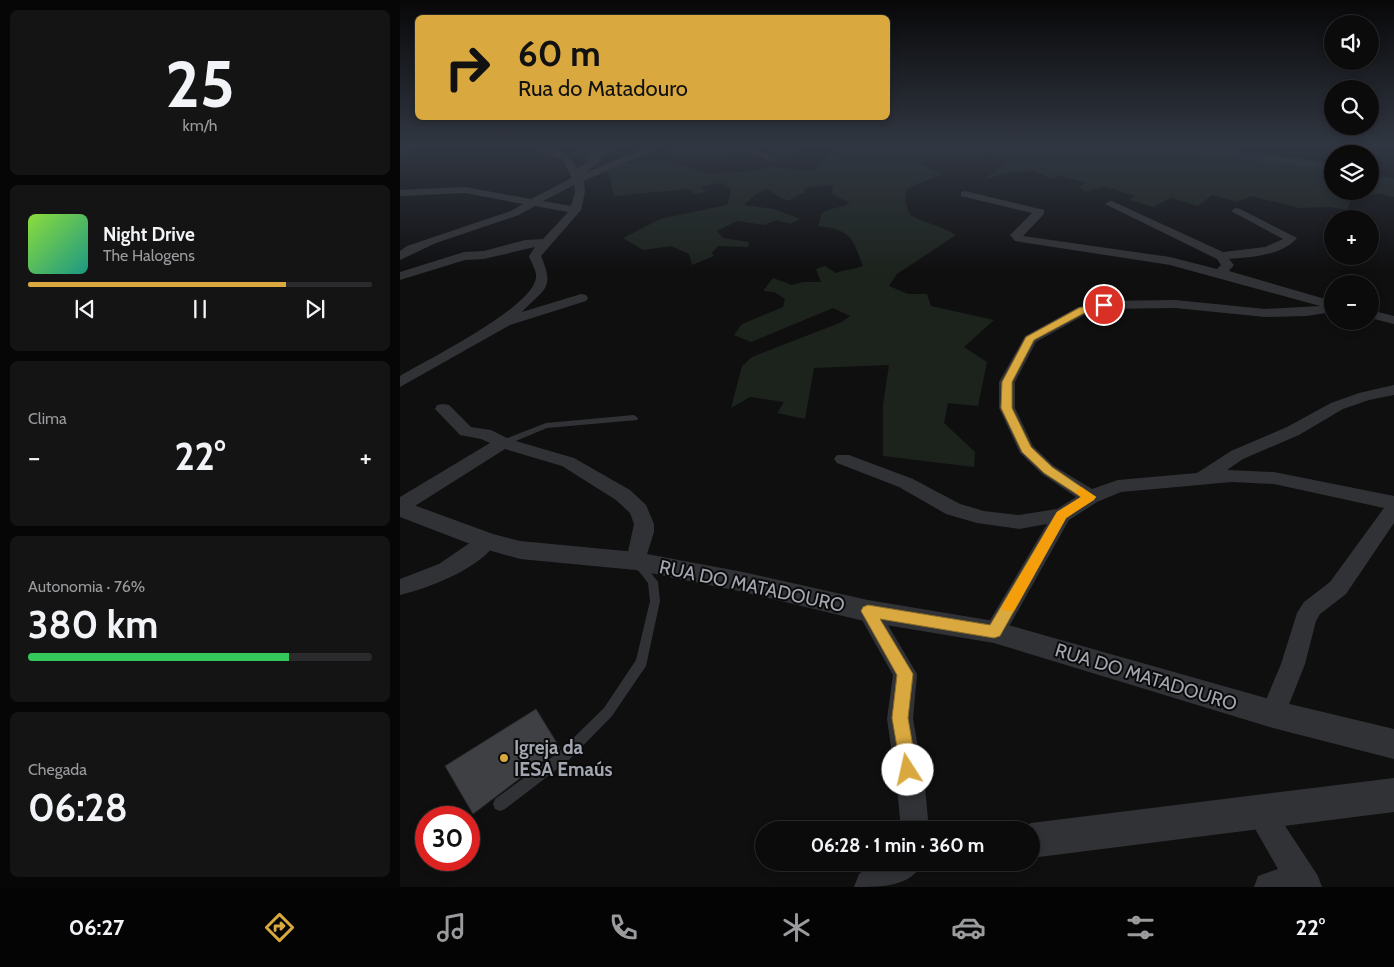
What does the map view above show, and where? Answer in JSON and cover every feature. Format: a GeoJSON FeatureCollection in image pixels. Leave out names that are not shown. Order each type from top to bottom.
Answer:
{"type":"FeatureCollection","features":[{"type":"Feature","properties":{"kind":"street"},"geometry":{"type":"LineString","coordinates":[[400,256],[411,249],[489,223],[532,204],[556,188]]}},
{"type":"Feature","properties":{"kind":"street"},"geometry":{"type":"LineString","coordinates":[[505,322],[540,286],[543,276],[535,256],[537,251],[561,229],[576,210],[581,188]]}},
{"type":"Feature","properties":{"kind":"street"},"geometry":{"type":"LineString","coordinates":[[400,193],[465,190],[532,204],[576,210]]}},
{"type":"Feature","properties":{"kind":"street"},"geometry":{"type":"LineString","coordinates":[[965,194],[1040,212],[1016,235],[1019,239],[1140,255],[1220,273],[1324,305]]}},
{"type":"Feature","properties":{"kind":"street"},"geometry":{"type":"LineString","coordinates":[[1110,204],[1221,256],[1228,264],[1220,273]]}},
{"type":"Feature","properties":{"kind":"street"},"geometry":{"type":"LineString","coordinates":[[1221,256],[1266,250],[1286,244],[1291,238],[1236,211]]}},
{"type":"Feature","properties":{"kind":"street"},"geometry":{"type":"LineString","coordinates":[[400,276],[464,256],[484,255],[525,244],[546,242]]}},
{"type":"Feature","properties":{"kind":"street"},"geometry":{"type":"LineString","coordinates":[[400,382],[505,322],[581,298]]}},
{"type":"Feature","properties":{"kind":"street"},"geometry":{"type":"LineString","coordinates":[[1090,497],[1048,470],[1026,449],[1007,408],[1007,382],[1030,339],[1083,310],[1104,305],[1174,304],[1265,313],[1307,312],[1324,309]]}},
{"type":"Feature","properties":{"kind":"street"},"geometry":{"type":"LineString","coordinates":[[1379,316],[1394,320]]}},
{"type":"Feature","properties":{"kind":"street"},"geometry":{"type":"LineString","coordinates":[[1201,479],[1237,455],[1293,431],[1337,406],[1365,396],[1394,390]]}},
{"type":"Feature","properties":{"kind":"street"},"geometry":{"type":"LineString","coordinates":[[443,409],[466,431],[486,434],[504,443],[568,462],[623,495],[639,510],[644,524],[644,532],[636,562]]}},
{"type":"Feature","properties":{"kind":"street"},"geometry":{"type":"LineString","coordinates":[[400,507],[504,443]]}},
{"type":"Feature","properties":{"kind":"street"},"geometry":{"type":"LineString","coordinates":[[843,459],[906,483],[953,509],[984,518],[1019,522],[1062,515],[1090,497],[1118,486],[1232,476],[1274,478],[1394,503]]}},
{"type":"Feature","properties":{"kind":"street","name":"RUA DO MATADOURO"},"geometry":{"type":"LineString","coordinates":[[400,507],[487,540],[520,550],[636,562],[743,582],[868,611],[994,632],[1273,714],[1394,744]]}},
{"type":"Feature","properties":{"kind":"street"},"geometry":{"type":"LineString","coordinates":[[1273,714],[1293,664],[1305,619],[1312,608],[1338,588],[1394,508]]}},
{"type":"Feature","properties":{"kind":"street"},"geometry":{"type":"LineString","coordinates":[[994,632],[1062,515]]}},
{"type":"Feature","properties":{"kind":"street"},"geometry":{"type":"LineString","coordinates":[[400,587],[433,576],[454,566],[487,540]]}},
{"type":"Feature","properties":{"kind":"street"},"geometry":{"type":"LineString","coordinates":[[868,611],[905,674],[900,718],[914,821]]}},
{"type":"Feature","properties":{"kind":"street"},"geometry":{"type":"LineString","coordinates":[[1040,839],[1394,795]]}},
{"type":"Feature","properties":{"kind":"street"},"geometry":{"type":"LineString","coordinates":[[1260,812],[1304,882],[1270,887]]}},
{"type":"Feature","properties":{"kind":"street"},"geometry":{"type":"LineString","coordinates":[[872,887],[894,871]]}},
{"type":"Feature","properties":{"kind":"lane"},"geometry":{"type":"LineString","coordinates":[[504,443],[546,426],[634,418]]}},
{"type":"Feature","properties":{"kind":"lane"},"geometry":{"type":"LineString","coordinates":[[500,804],[564,756],[608,712],[642,662],[655,601],[653,582],[636,562]]}},
{"type":"Feature","properties":{"kind":"shaded area"},"geometry":{"type":"Polygon","coordinates":[[[612,188],[702,188],[706,192],[695,194],[688,189],[614,196],[612,188]]]}},
{"type":"Feature","properties":{"kind":"shaded area"},"geometry":{"type":"Polygon","coordinates":[[[729,188],[804,188],[805,192],[787,201],[767,189],[756,194],[744,205],[774,209],[800,219],[790,224],[777,220],[764,225],[737,221],[717,231],[723,238],[749,242],[748,247],[718,246],[712,253],[714,256],[692,265],[689,254],[671,246],[643,250],[623,238],[660,219],[727,205],[731,190],[729,188]]]}},
{"type":"Feature","properties":{"kind":"shaded area"},"geometry":{"type":"Polygon","coordinates":[[[833,188],[908,188],[905,201],[910,215],[956,235],[897,274],[889,286],[908,294],[927,294],[931,306],[994,320],[964,347],[987,362],[978,406],[948,403],[944,423],[975,452],[974,467],[883,456],[883,405],[889,365],[814,368],[805,419],[777,413],[784,402],[750,397],[731,408],[742,366],[752,357],[842,322],[850,316],[833,308],[751,342],[734,335],[742,324],[783,307],[785,299],[774,292],[763,291],[773,278],[792,285],[803,282],[821,282],[816,269],[825,266],[836,273],[863,266],[856,248],[849,237],[837,230],[818,226],[822,213],[850,203],[832,194],[833,188]]]}},
{"type":"Feature","properties":{"kind":"shaded area"},"geometry":{"type":"Polygon","coordinates":[[[1080,188],[1097,188],[1086,192],[1080,188]]]}},
{"type":"Feature","properties":{"kind":"shaded area"},"geometry":{"type":"Polygon","coordinates":[[[1111,188],[1324,188],[1324,200],[1348,200],[1350,202],[1347,210],[1331,207],[1299,208],[1251,196],[1237,202],[1212,195],[1198,206],[1171,198],[1153,207],[1130,200],[1135,196],[1111,188]]]}},
{"type":"Feature","properties":{"kind":"shaded area"},"geometry":{"type":"Polygon","coordinates":[[[1379,188],[1394,188],[1394,197],[1379,194],[1379,188]]]}},
{"type":"Feature","properties":{"kind":"building","name":"Igreja da IESA Emaús"},"geometry":{"type":"Polygon","coordinates":[[[536,709],[560,748],[480,809],[480,806],[468,806],[445,766],[536,709]]]}},
{"type":"Feature","properties":{"kind":"slow traffic"},"geometry":{"type":"LineString","coordinates":[[1009,607],[1062,515],[1090,497],[1081,492]]}},
{"type":"Feature","properties":{"kind":"place","name":"Igreja da IESA Emaús"},"geometry":{"type":"Point","coordinates":[504,758]}},
{"type":"Feature","properties":{"kind":"route"},"geometry":{"type":"LineString","coordinates":[[908,770],[900,718],[905,674],[868,611],[994,632],[1062,515],[1090,497],[1048,470],[1026,449],[1019,430],[1007,408],[1007,382],[1020,354],[1030,339],[1072,315],[1104,305]]}}]}
